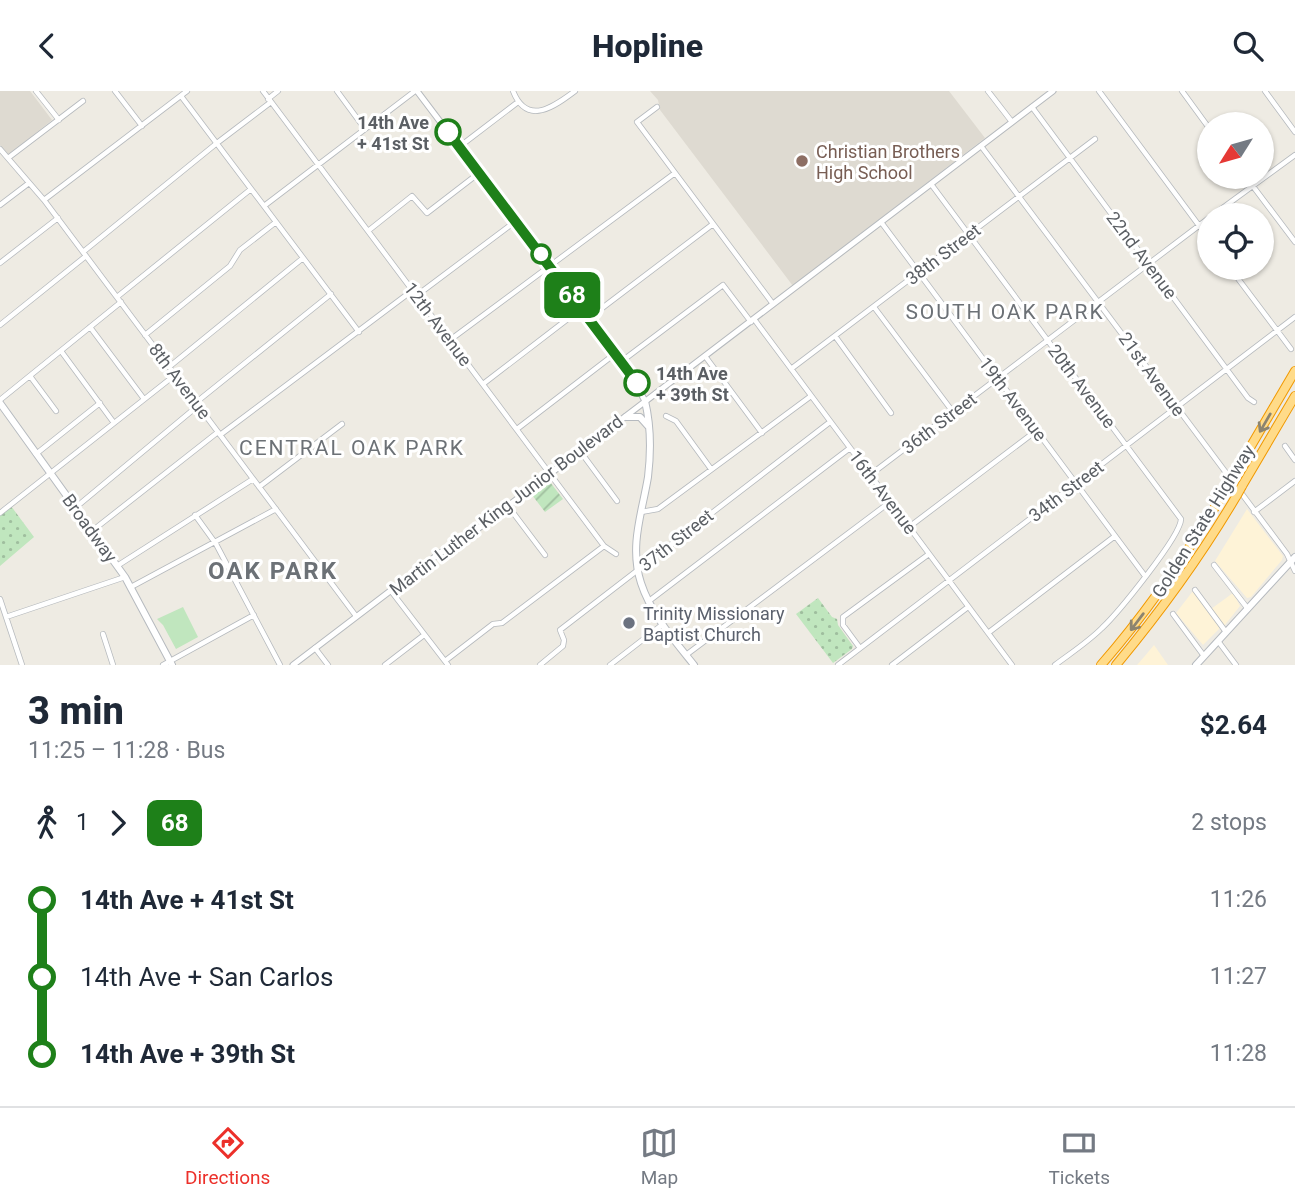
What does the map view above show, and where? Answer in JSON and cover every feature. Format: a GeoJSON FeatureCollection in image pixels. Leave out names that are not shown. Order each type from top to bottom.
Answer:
{"type":"FeatureCollection","features":[{"type":"Feature","properties":{"kind":"highway","name":"Golden State Highway"},"geometry":{"type":"LineString","coordinates":[[1101,665],[1163,587],[1195,541],[1295,371]]}},
{"type":"Feature","properties":{"kind":"highway","name":"Golden State Highway"},"geometry":{"type":"LineString","coordinates":[[1116,665],[1188,574],[1295,395]]}},
{"type":"Feature","properties":{"kind":"main road","name":"Broadway"},"geometry":{"type":"LineString","coordinates":[[0,401],[125,577],[174,663]]}},
{"type":"Feature","properties":{"kind":"main road"},"geometry":{"type":"LineString","coordinates":[[645,401],[649,428],[648,476],[636,544],[638,569],[649,601],[694,665]]}},
{"type":"Feature","properties":{"kind":"main road"},"geometry":{"type":"LineString","coordinates":[[626,417],[640,417],[649,428]]}},
{"type":"Feature","properties":{"kind":"main road"},"geometry":{"type":"LineString","coordinates":[[1196,665],[1293,559]]}},
{"type":"Feature","properties":{"kind":"street"},"geometry":{"type":"LineString","coordinates":[[36,91],[59,120]]}},
{"type":"Feature","properties":{"kind":"street"},"geometry":{"type":"LineString","coordinates":[[116,91],[142,125]]}},
{"type":"Feature","properties":{"kind":"street"},"geometry":{"type":"LineString","coordinates":[[44,200],[187,91]]}},
{"type":"Feature","properties":{"kind":"street","name":"12th Avenue"},"geometry":{"type":"LineString","coordinates":[[263,91],[604,546],[616,554]]}},
{"type":"Feature","properties":{"kind":"street"},"geometry":{"type":"LineString","coordinates":[[0,325],[270,101],[278,91]]}},
{"type":"Feature","properties":{"kind":"street"},"geometry":{"type":"LineString","coordinates":[[337,91],[365,129]]}},
{"type":"Feature","properties":{"kind":"street"},"geometry":{"type":"LineString","coordinates":[[264,206],[416,91],[622,361],[636,380],[645,401]]}},
{"type":"Feature","properties":{"kind":"street"},"geometry":{"type":"LineString","coordinates":[[513,91],[518,102],[531,110],[552,108],[575,91]]}},
{"type":"Feature","properties":{"kind":"street"},"geometry":{"type":"LineString","coordinates":[[988,91],[1012,123]]}},
{"type":"Feature","properties":{"kind":"street","name":"Martin Luther King Junior Boulevard"},"geometry":{"type":"LineString","coordinates":[[293,665],[440,553],[471,534],[551,474],[1053,91]]}},
{"type":"Feature","properties":{"kind":"street"},"geometry":{"type":"LineString","coordinates":[[1099,91],[1197,223]]}},
{"type":"Feature","properties":{"kind":"street"},"geometry":{"type":"LineString","coordinates":[[1182,91],[1197,112]]}},
{"type":"Feature","properties":{"kind":"street"},"geometry":{"type":"LineString","coordinates":[[1265,91],[1295,132]]}},
{"type":"Feature","properties":{"kind":"street"},"geometry":{"type":"LineString","coordinates":[[181,96],[359,332]]}},
{"type":"Feature","properties":{"kind":"street"},"geometry":{"type":"LineString","coordinates":[[8,158],[83,101]]}},
{"type":"Feature","properties":{"kind":"street"},"geometry":{"type":"LineString","coordinates":[[459,147],[518,102]]}},
{"type":"Feature","properties":{"kind":"street"},"geometry":{"type":"LineString","coordinates":[[657,107],[637,122],[773,304]]}},
{"type":"Feature","properties":{"kind":"street","name":"22nd Avenue"},"geometry":{"type":"LineString","coordinates":[[1032,107],[1254,402]]}},
{"type":"Feature","properties":{"kind":"street","name":"38th Street"},"geometry":{"type":"LineString","coordinates":[[791,369],[1095,139]]}},
{"type":"Feature","properties":{"kind":"street","name":"21st Avenue"},"geometry":{"type":"LineString","coordinates":[[981,146],[1254,512],[1293,559],[1295,571]]}},
{"type":"Feature","properties":{"kind":"street","name":"8th Avenue"},"geometry":{"type":"LineString","coordinates":[[0,149],[58,218],[356,617]]}},
{"type":"Feature","properties":{"kind":"street","name":"36th Street"},"geometry":{"type":"LineString","coordinates":[[1274,170],[1295,155]]}},
{"type":"Feature","properties":{"kind":"street"},"geometry":{"type":"LineString","coordinates":[[368,231],[412,196],[426,213],[479,173]]}},
{"type":"Feature","properties":{"kind":"street"},"geometry":{"type":"LineString","coordinates":[[450,340],[675,173]]}},
{"type":"Feature","properties":{"kind":"street"},"geometry":{"type":"LineString","coordinates":[[0,205],[29,183]]}},
{"type":"Feature","properties":{"kind":"street","name":"20th Avenue"},"geometry":{"type":"LineString","coordinates":[[931,184],[1179,516],[1181,522],[1145,576]]}},
{"type":"Feature","properties":{"kind":"street"},"geometry":{"type":"LineString","coordinates":[[117,297],[251,189]]}},
{"type":"Feature","properties":{"kind":"street","name":"36th Street"},"geometry":{"type":"LineString","coordinates":[[1229,203],[1247,189]]}},
{"type":"Feature","properties":{"kind":"street"},"geometry":{"type":"LineString","coordinates":[[1255,189],[1295,242]]}},
{"type":"Feature","properties":{"kind":"street"},"geometry":{"type":"LineString","coordinates":[[0,263],[58,218]]}},
{"type":"Feature","properties":{"kind":"street"},"geometry":{"type":"LineString","coordinates":[[416,296],[516,221]]}},
{"type":"Feature","properties":{"kind":"street"},"geometry":{"type":"LineString","coordinates":[[145,335],[230,266],[240,250],[276,222]]}},
{"type":"Feature","properties":{"kind":"street","name":"19th Avenue"},"geometry":{"type":"LineString","coordinates":[[881,222],[1145,576]]}},
{"type":"Feature","properties":{"kind":"street"},"geometry":{"type":"LineString","coordinates":[[589,318],[713,224]]}},
{"type":"Feature","properties":{"kind":"street","name":"36th Street"},"geometry":{"type":"LineString","coordinates":[[870,475],[1197,228]]}},
{"type":"Feature","properties":{"kind":"street"},"geometry":{"type":"LineString","coordinates":[[169,367],[303,258]]}},
{"type":"Feature","properties":{"kind":"street"},"geometry":{"type":"LineString","coordinates":[[1239,280],[1291,349]]}},
{"type":"Feature","properties":{"kind":"street","name":"16th Avenue"},"geometry":{"type":"LineString","coordinates":[[622,361],[723,285],[791,369],[1010,663]]}},
{"type":"Feature","properties":{"kind":"street"},"geometry":{"type":"LineString","coordinates":[[92,531],[412,290]]}},
{"type":"Feature","properties":{"kind":"street"},"geometry":{"type":"LineString","coordinates":[[75,508],[194,409],[199,400],[331,295]]}},
{"type":"Feature","properties":{"kind":"street"},"geometry":{"type":"LineString","coordinates":[[0,401],[121,302]]}},
{"type":"Feature","properties":{"kind":"street"},"geometry":{"type":"LineString","coordinates":[[874,307],[953,412]]}},
{"type":"Feature","properties":{"kind":"street"},"geometry":{"type":"LineString","coordinates":[[483,384],[582,308]]}},
{"type":"Feature","properties":{"kind":"street","name":"34th Street"},"geometry":{"type":"LineString","coordinates":[[838,665],[845,663],[860,648],[1295,317]]}},
{"type":"Feature","properties":{"kind":"street"},"geometry":{"type":"LineString","coordinates":[[90,327],[144,399]]}},
{"type":"Feature","properties":{"kind":"street"},"geometry":{"type":"LineString","coordinates":[[835,336],[891,413]]}},
{"type":"Feature","properties":{"kind":"street"},"geometry":{"type":"LineString","coordinates":[[61,351],[114,423]]}},
{"type":"Feature","properties":{"kind":"street"},"geometry":{"type":"LineString","coordinates":[[517,429],[616,353]]}},
{"type":"Feature","properties":{"kind":"street"},"geometry":{"type":"LineString","coordinates":[[705,356],[762,433]]}},
{"type":"Feature","properties":{"kind":"street"},"geometry":{"type":"LineString","coordinates":[[0,513],[175,375]]}},
{"type":"Feature","properties":{"kind":"street"},"geometry":{"type":"LineString","coordinates":[[30,376],[56,411]]}},
{"type":"Feature","properties":{"kind":"street"},"geometry":{"type":"LineString","coordinates":[[640,512],[658,509],[712,469],[713,471],[811,396]]}},
{"type":"Feature","properties":{"kind":"street"},"geometry":{"type":"LineString","coordinates":[[36,454],[100,403]]}},
{"type":"Feature","properties":{"kind":"street"},"geometry":{"type":"LineString","coordinates":[[666,416],[676,421],[712,469]]}},
{"type":"Feature","properties":{"kind":"street","name":"37th Street"},"geometry":{"type":"LineString","coordinates":[[540,665],[563,646],[560,630],[830,422]]}},
{"type":"Feature","properties":{"kind":"street"},"geometry":{"type":"LineString","coordinates":[[259,487],[342,424]]}},
{"type":"Feature","properties":{"kind":"street"},"geometry":{"type":"LineString","coordinates":[[909,527],[1036,431]]}},
{"type":"Feature","properties":{"kind":"street"},"geometry":{"type":"LineString","coordinates":[[1285,446],[1295,460]]}},
{"type":"Feature","properties":{"kind":"street"},"geometry":{"type":"LineString","coordinates":[[649,601],[850,448]]}},
{"type":"Feature","properties":{"kind":"street"},"geometry":{"type":"LineString","coordinates":[[580,451],[617,501]]}},
{"type":"Feature","properties":{"kind":"street"},"geometry":{"type":"LineString","coordinates":[[117,566],[253,479]]}},
{"type":"Feature","properties":{"kind":"street"},"geometry":{"type":"LineString","coordinates":[[1254,512],[1295,481]]}},
{"type":"Feature","properties":{"kind":"street"},"geometry":{"type":"LineString","coordinates":[[686,655],[890,502]]}},
{"type":"Feature","properties":{"kind":"street"},"geometry":{"type":"LineString","coordinates":[[508,506],[545,555]]}},
{"type":"Feature","properties":{"kind":"street"},"geometry":{"type":"LineString","coordinates":[[131,587],[276,509]]}},
{"type":"Feature","properties":{"kind":"street"},"geometry":{"type":"LineString","coordinates":[[195,516],[215,542],[280,665]]}},
{"type":"Feature","properties":{"kind":"street"},"geometry":{"type":"LineString","coordinates":[[988,633],[1115,536]]}},
{"type":"Feature","properties":{"kind":"street"},"geometry":{"type":"LineString","coordinates":[[391,591],[446,663],[494,624],[502,623],[604,546]]}},
{"type":"Feature","properties":{"kind":"street"},"geometry":{"type":"LineString","coordinates":[[860,648],[843,625],[844,617],[929,554]]}},
{"type":"Feature","properties":{"kind":"street"},"geometry":{"type":"LineString","coordinates":[[1214,565],[1248,609]]}},
{"type":"Feature","properties":{"kind":"street"},"geometry":{"type":"LineString","coordinates":[[1055,665],[1103,627],[1145,576]]}},
{"type":"Feature","properties":{"kind":"street"},"geometry":{"type":"LineString","coordinates":[[6,617],[125,577]]}},
{"type":"Feature","properties":{"kind":"street"},"geometry":{"type":"LineString","coordinates":[[1195,590],[1226,632]]}},
{"type":"Feature","properties":{"kind":"street"},"geometry":{"type":"LineString","coordinates":[[0,599],[22,665]]}},
{"type":"Feature","properties":{"kind":"street"},"geometry":{"type":"LineString","coordinates":[[892,665],[968,607]]}},
{"type":"Feature","properties":{"kind":"street"},"geometry":{"type":"LineString","coordinates":[[1173,614],[1204,656]]}},
{"type":"Feature","properties":{"kind":"street"},"geometry":{"type":"LineString","coordinates":[[163,665],[174,663],[254,615]]}},
{"type":"Feature","properties":{"kind":"street"},"geometry":{"type":"LineString","coordinates":[[610,665],[663,624]]}},
{"type":"Feature","properties":{"kind":"street"},"geometry":{"type":"LineString","coordinates":[[103,634],[113,665]]}},
{"type":"Feature","properties":{"kind":"street"},"geometry":{"type":"LineString","coordinates":[[385,665],[424,635]]}},
{"type":"Feature","properties":{"kind":"street"},"geometry":{"type":"LineString","coordinates":[[1218,641],[1236,665]]}},
{"type":"Feature","properties":{"kind":"street"},"geometry":{"type":"LineString","coordinates":[[315,647],[328,665]]}},
{"type":"Feature","properties":{"kind":"street"},"geometry":{"type":"LineString","coordinates":[[1002,665],[1010,663]]}},
{"type":"Feature","properties":{"kind":"shaded area"},"geometry":{"type":"Polygon","coordinates":[[[0,91],[30,91],[52,120],[9,155],[0,145],[0,91]]]}},
{"type":"Feature","properties":{"kind":"shaded area"},"geometry":{"type":"Polygon","coordinates":[[[650,91],[949,91],[985,138],[793,286],[660,110],[658,100],[650,91]]]}},
{"type":"Feature","properties":{"kind":"shaded area"},"geometry":{"type":"Polygon","coordinates":[[[1247,509],[1283,556],[1251,597],[1247,598],[1215,561],[1247,509]]]}},
{"type":"Feature","properties":{"kind":"shaded area"},"geometry":{"type":"Polygon","coordinates":[[[1193,591],[1220,628],[1203,645],[1176,613],[1193,591]]]}},
{"type":"Feature","properties":{"kind":"shaded area"},"geometry":{"type":"Polygon","coordinates":[[[1233,593],[1240,606],[1224,626],[1211,609],[1233,593]]]}},
{"type":"Feature","properties":{"kind":"shaded area"},"geometry":{"type":"Polygon","coordinates":[[[1154,645],[1168,665],[1137,665],[1144,657],[1154,645]]]}},
{"type":"Feature","properties":{"kind":"green space"},"geometry":{"type":"Polygon","coordinates":[[[550,482],[563,499],[545,512],[532,495],[550,482]]]}},
{"type":"Feature","properties":{"kind":"green space"},"geometry":{"type":"Polygon","coordinates":[[[11,506],[34,537],[0,566],[0,516],[11,506]]]}},
{"type":"Feature","properties":{"kind":"green space"},"geometry":{"type":"Polygon","coordinates":[[[818,598],[832,617],[837,619],[838,625],[853,646],[833,663],[796,614],[818,598]]]}},
{"type":"Feature","properties":{"kind":"green space"},"geometry":{"type":"Polygon","coordinates":[[[183,607],[198,637],[176,649],[157,619],[183,607]]]}},
{"type":"Feature","properties":{"kind":"bus line","name":"68"},"geometry":{"type":"LineString","coordinates":[[448,132],[637,383]]}},
{"type":"Feature","properties":{"kind":"place","name":"14th Ave + 41st St"},"geometry":{"type":"Point","coordinates":[448,132]}},
{"type":"Feature","properties":{"kind":"place","name":"Christian Brothers High School"},"geometry":{"type":"Point","coordinates":[802,161]}},
{"type":"Feature","properties":{"kind":"place","name":"14th Ave + 39th St"},"geometry":{"type":"Point","coordinates":[637,383]}},
{"type":"Feature","properties":{"kind":"place","name":"Trinity Missionary Baptist Church"},"geometry":{"type":"Point","coordinates":[629,623]}},
{"type":"Feature","properties":{"kind":"district","name":"SOUTH OAK PARK"},"geometry":{"type":"Point","coordinates":[1005,312]}},
{"type":"Feature","properties":{"kind":"district","name":"CENTRAL OAK PARK"},"geometry":{"type":"Point","coordinates":[352,448]}},
{"type":"Feature","properties":{"kind":"district","name":"OAK PARK"},"geometry":{"type":"Point","coordinates":[273,571]}}]}
